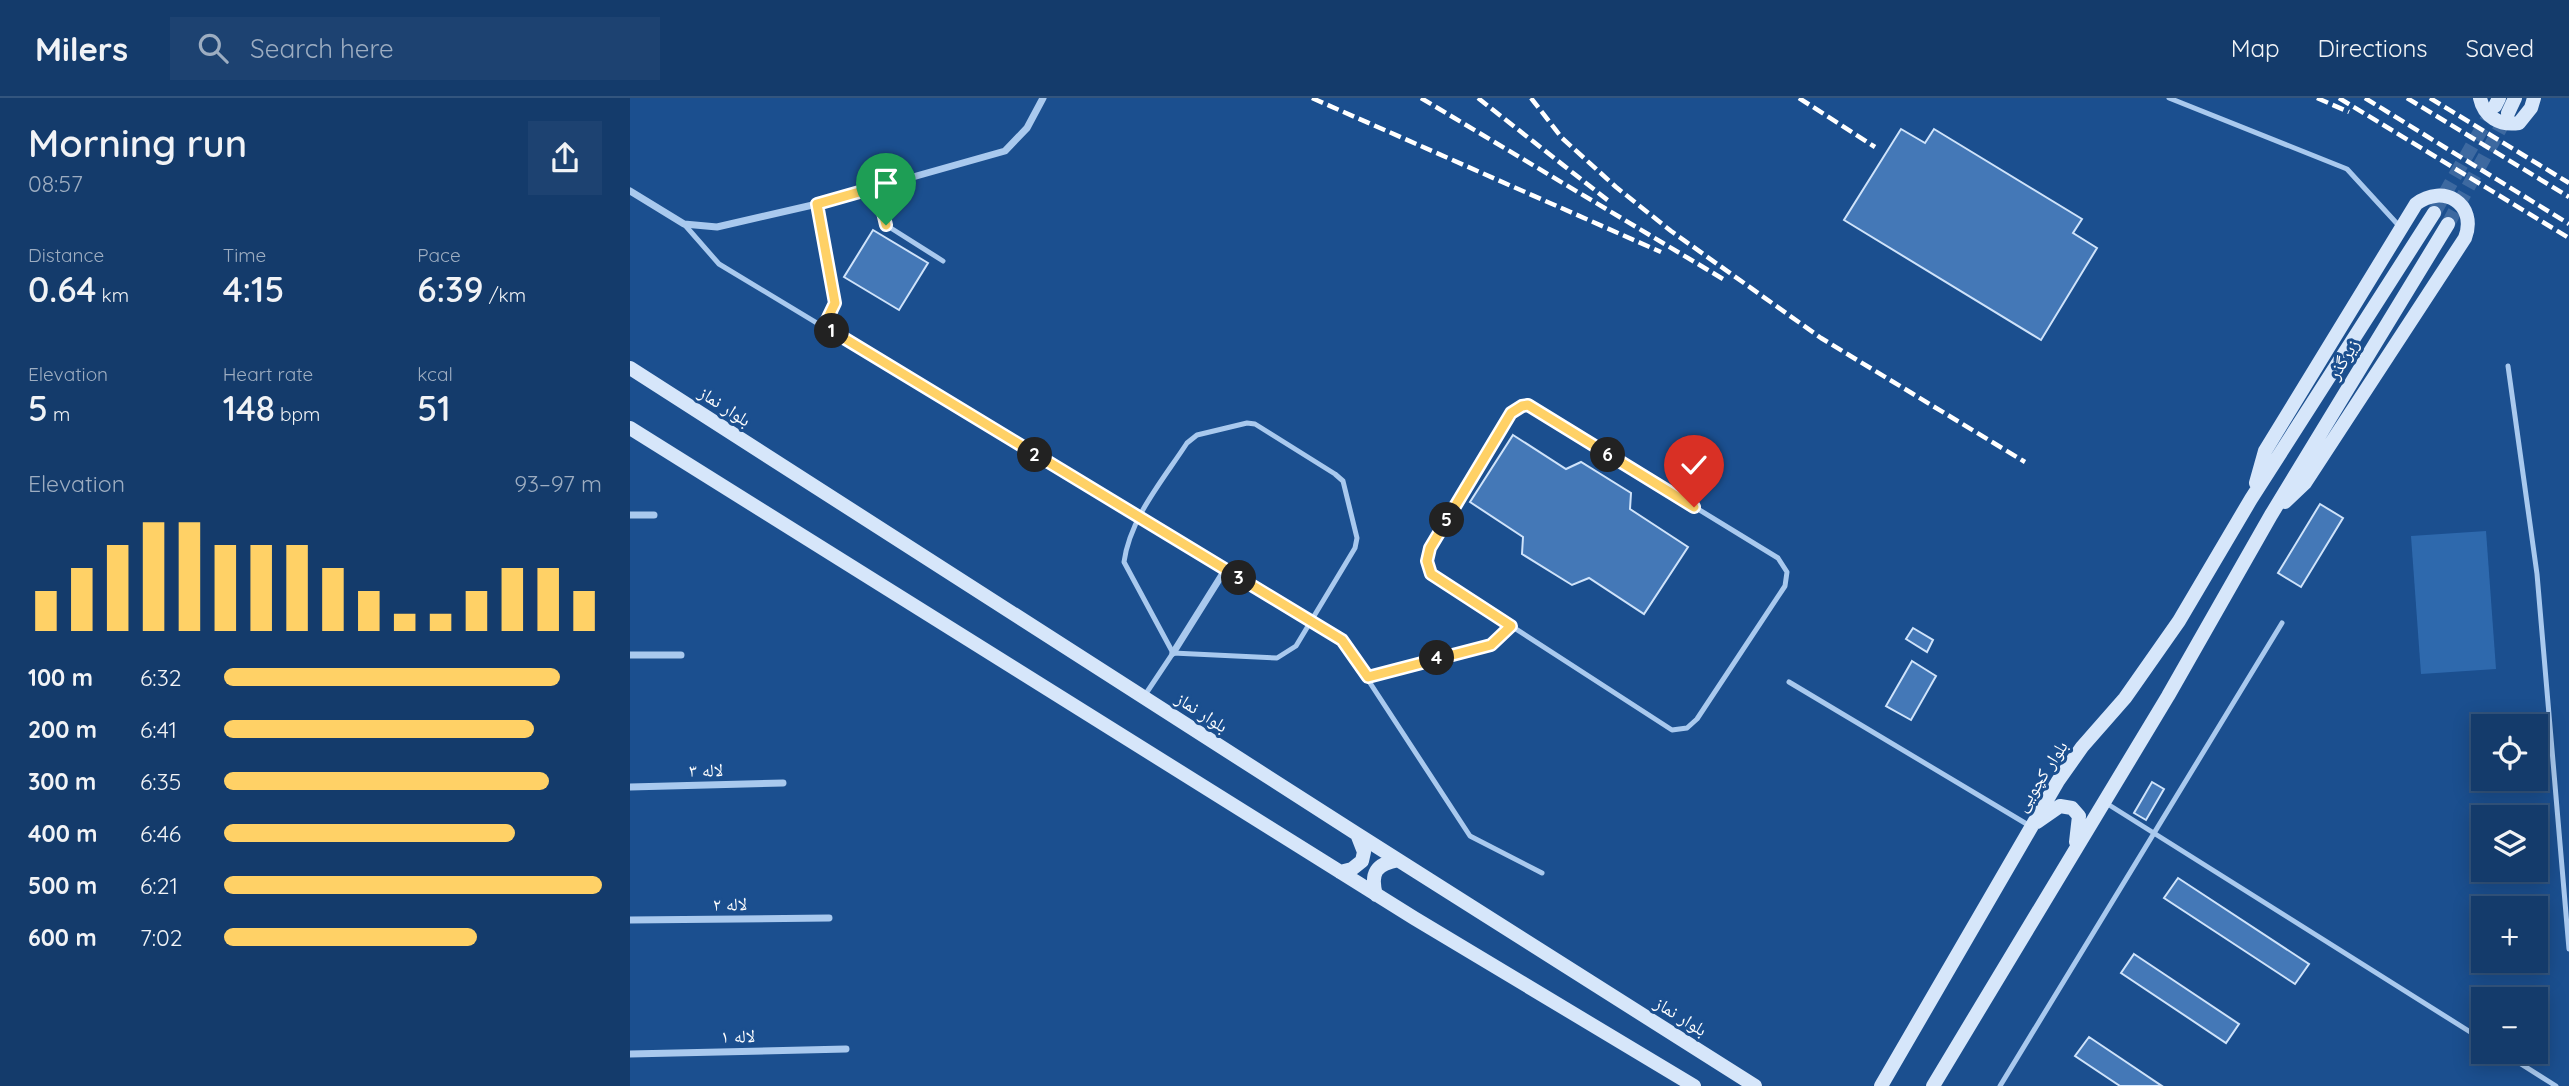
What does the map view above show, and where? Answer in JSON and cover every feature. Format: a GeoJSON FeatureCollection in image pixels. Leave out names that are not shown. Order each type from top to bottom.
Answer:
{"type":"FeatureCollection","features":[{"type":"Feature","properties":{"kind":"main road"},"geometry":{"type":"LineString","coordinates":[[2480,98],[2483,109],[2495,121],[2507,125],[2519,123],[2535,98]]}},
{"type":"Feature","properties":{"kind":"main road"},"geometry":{"type":"LineString","coordinates":[[2501,105],[2515,98]]}},
{"type":"Feature","properties":{"kind":"main road"},"geometry":{"type":"LineString","coordinates":[[1933,1086],[2104,802],[2271,515],[2305,483],[2465,238],[2468,218],[2463,207],[2453,198],[2435,194],[2426,196],[2416,204],[2265,451],[2251,499]]}},
{"type":"Feature","properties":{"kind":"main road","name":"زیرگذر"},"geometry":{"type":"LineString","coordinates":[[2251,499],[2434,214]]}},
{"type":"Feature","properties":{"kind":"main road","name":"زیرگذر"},"geometry":{"type":"LineString","coordinates":[[2271,515],[2448,224]]}},
{"type":"Feature","properties":{"kind":"main road","name":"بلوار نماز"},"geometry":{"type":"LineString","coordinates":[[630,368],[1755,1086]]}},
{"type":"Feature","properties":{"kind":"main road"},"geometry":{"type":"LineString","coordinates":[[630,428],[1340,873],[1693,1086]]}},
{"type":"Feature","properties":{"kind":"main road","name":"بلوار کچویی"},"geometry":{"type":"LineString","coordinates":[[1881,1086],[2058,781],[2082,747],[2125,698],[2179,621],[2251,499]]}},
{"type":"Feature","properties":{"kind":"main road"},"geometry":{"type":"LineString","coordinates":[[2031,826],[2060,806],[2072,808],[2079,816],[2075,847]]}},
{"type":"Feature","properties":{"kind":"main road"},"geometry":{"type":"LineString","coordinates":[[1340,873],[1352,869],[1362,861],[1364,852],[1357,834]]}},
{"type":"Feature","properties":{"kind":"main road"},"geometry":{"type":"LineString","coordinates":[[1376,895],[1373,883],[1376,871],[1386,862],[1398,860]]}},
{"type":"Feature","properties":{"kind":"street"},"geometry":{"type":"LineString","coordinates":[[630,191],[684,224],[717,227],[817,204],[1005,151],[1027,128],[1043,98]]}},
{"type":"Feature","properties":{"kind":"street"},"geometry":{"type":"LineString","coordinates":[[630,515],[654,515]]}},
{"type":"Feature","properties":{"kind":"street"},"geometry":{"type":"LineString","coordinates":[[1173,653],[1225,569]]}},
{"type":"Feature","properties":{"kind":"street"},"geometry":{"type":"LineString","coordinates":[[630,655],[681,655]]}},
{"type":"Feature","properties":{"kind":"street","name":"لاله ۳"},"geometry":{"type":"LineString","coordinates":[[630,788],[783,783]]}},
{"type":"Feature","properties":{"kind":"street","name":"لاله ۲"},"geometry":{"type":"LineString","coordinates":[[630,920],[830,918]]}},
{"type":"Feature","properties":{"kind":"street","name":"لاله ۱"},"geometry":{"type":"LineString","coordinates":[[630,1054],[846,1049]]}},
{"type":"Feature","properties":{"kind":"lane"},"geometry":{"type":"LineString","coordinates":[[2169,98],[2347,169],[2401,228]]}},
{"type":"Feature","properties":{"kind":"lane"},"geometry":{"type":"LineString","coordinates":[[877,187],[886,225],[943,261]]}},
{"type":"Feature","properties":{"kind":"lane"},"geometry":{"type":"LineString","coordinates":[[817,204],[835,303],[824,326]]}},
{"type":"Feature","properties":{"kind":"lane"},"geometry":{"type":"LineString","coordinates":[[684,224],[719,264],[1342,640],[1470,836],[1542,873]]}},
{"type":"Feature","properties":{"kind":"lane"},"geometry":{"type":"LineString","coordinates":[[2508,366],[2537,574],[2569,949]]}},
{"type":"Feature","properties":{"kind":"lane"},"geometry":{"type":"LineString","coordinates":[[1528,405],[1778,558],[1787,572],[1785,586],[1697,719],[1687,728],[1672,730],[1511,626],[1431,574],[1427,561],[1430,548],[1511,413],[1522,406],[1528,405]]}},
{"type":"Feature","properties":{"kind":"lane"},"geometry":{"type":"LineString","coordinates":[[1247,423],[1255,424],[1343,481],[1357,538],[1355,548],[1296,646],[1277,658],[1173,653],[1124,562],[1126,545],[1139,517],[1187,443],[1197,435],[1247,423]]}},
{"type":"Feature","properties":{"kind":"lane"},"geometry":{"type":"LineString","coordinates":[[2000,1086],[2282,623]]}},
{"type":"Feature","properties":{"kind":"lane"},"geometry":{"type":"LineString","coordinates":[[1368,677],[1491,645],[1511,626]]}},
{"type":"Feature","properties":{"kind":"lane"},"geometry":{"type":"LineString","coordinates":[[1143,697],[1173,653]]}},
{"type":"Feature","properties":{"kind":"lane"},"geometry":{"type":"LineString","coordinates":[[1789,682],[2031,826]]}},
{"type":"Feature","properties":{"kind":"lane"},"geometry":{"type":"LineString","coordinates":[[2104,802],[2471,1032]]}},
{"type":"Feature","properties":{"kind":"lane"},"geometry":{"type":"LineString","coordinates":[[2520,1064],[2556,1086]]}},
{"type":"Feature","properties":{"kind":"shaded area"},"geometry":{"type":"Polygon","coordinates":[[[2486,531],[2496,669],[2421,674],[2411,536],[2486,531]]]}},
{"type":"Feature","properties":{"kind":"building"},"geometry":{"type":"Polygon","coordinates":[[[1901,129],[1925,143],[1934,129],[2082,219],[2073,233],[2097,248],[2041,340],[1844,220],[1901,129]]]}},
{"type":"Feature","properties":{"kind":"building"},"geometry":{"type":"Polygon","coordinates":[[[873,230],[928,263],[899,310],[844,277],[873,230]]]}},
{"type":"Feature","properties":{"kind":"building"},"geometry":{"type":"Polygon","coordinates":[[[1513,435],[1566,469],[1581,462],[1631,493],[1630,509],[1688,547],[1644,614],[1589,578],[1572,585],[1522,554],[1523,537],[1470,502],[1513,435]]]}},
{"type":"Feature","properties":{"kind":"building"},"geometry":{"type":"Polygon","coordinates":[[[2320,504],[2343,518],[2301,587],[2278,573],[2320,504]]]}},
{"type":"Feature","properties":{"kind":"building"},"geometry":{"type":"Polygon","coordinates":[[[1913,628],[1933,640],[1927,652],[1906,639],[1913,628]]]}},
{"type":"Feature","properties":{"kind":"building"},"geometry":{"type":"Polygon","coordinates":[[[1912,661],[1936,676],[1911,720],[1886,706],[1912,661]]]}},
{"type":"Feature","properties":{"kind":"building"},"geometry":{"type":"Polygon","coordinates":[[[2152,782],[2164,789],[2146,820],[2134,813],[2152,782]]]}},
{"type":"Feature","properties":{"kind":"building"},"geometry":{"type":"Polygon","coordinates":[[[2178,878],[2309,964],[2295,984],[2164,898],[2178,878]]]}},
{"type":"Feature","properties":{"kind":"building"},"geometry":{"type":"Polygon","coordinates":[[[2134,954],[2239,1024],[2226,1043],[2121,973],[2134,954]]]}},
{"type":"Feature","properties":{"kind":"building"},"geometry":{"type":"Polygon","coordinates":[[[2089,1037],[2162,1086],[2120,1086],[2075,1056],[2089,1037]]]}},
{"type":"Feature","properties":{"kind":"tunnel"},"geometry":{"type":"LineString","coordinates":[[2434,213],[2494,107]]}},
{"type":"Feature","properties":{"kind":"tunnel"},"geometry":{"type":"LineString","coordinates":[[2448,224],[2508,114]]}},
{"type":"Feature","properties":{"kind":"railway"},"geometry":{"type":"LineString","coordinates":[[1312,98],[1661,252]]}},
{"type":"Feature","properties":{"kind":"railway"},"geometry":{"type":"LineString","coordinates":[[1421,98],[1723,279]]}},
{"type":"Feature","properties":{"kind":"railway"},"geometry":{"type":"LineString","coordinates":[[1478,98],[1610,202]]}},
{"type":"Feature","properties":{"kind":"railway"},"geometry":{"type":"LineString","coordinates":[[1531,98],[1562,138],[1616,187],[1671,231],[1821,338],[2025,462]]}},
{"type":"Feature","properties":{"kind":"railway"},"geometry":{"type":"LineString","coordinates":[[1799,98],[1875,147]]}},
{"type":"Feature","properties":{"kind":"railway"},"geometry":{"type":"LineString","coordinates":[[2317,98],[2349,112]]}},
{"type":"Feature","properties":{"kind":"railway"},"geometry":{"type":"LineString","coordinates":[[2339,98],[2569,238]]}},
{"type":"Feature","properties":{"kind":"railway"},"geometry":{"type":"LineString","coordinates":[[2365,98],[2569,224]]}},
{"type":"Feature","properties":{"kind":"railway"},"geometry":{"type":"LineString","coordinates":[[2407,98],[2569,197]]}},
{"type":"Feature","properties":{"kind":"railway"},"geometry":{"type":"LineString","coordinates":[[2430,98],[2569,183]]}},
{"type":"Feature","properties":{"kind":"route"},"geometry":{"type":"LineString","coordinates":[[886,225],[877,187],[817,204],[835,303],[824,326],[1342,640],[1368,677],[1491,645],[1511,626],[1431,574],[1427,561],[1430,548],[1511,413],[1522,406],[1528,405],[1694,507]]}}]}
